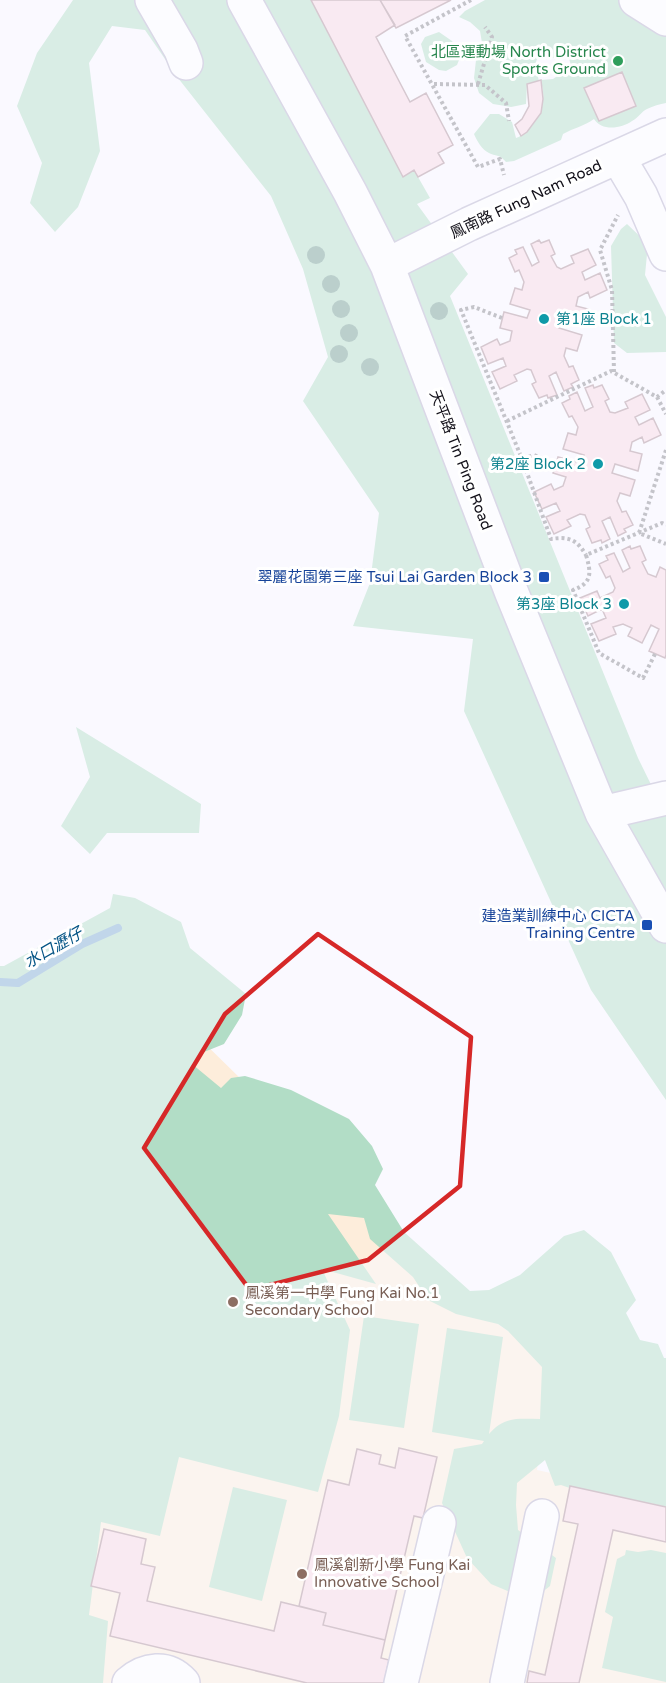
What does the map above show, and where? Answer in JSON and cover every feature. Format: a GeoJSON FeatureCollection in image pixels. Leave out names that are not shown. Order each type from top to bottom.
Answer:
{"type":"FeatureCollection","features":[{"type":"Feature","properties":{"kind":"street"},"geometry":{"type":"LineString","coordinates":[[152,0],[186,63]]}},
{"type":"Feature","properties":{"kind":"street","name":"天平路 Tin Ping Road"},"geometry":{"type":"LineString","coordinates":[[244,0],[350,192],[387,265],[553,697],[602,813],[666,926]]}},
{"type":"Feature","properties":{"kind":"street","name":"鳳南路 Fung Nam Road"},"geometry":{"type":"LineString","coordinates":[[387,265],[469,224],[666,135]]}},
{"type":"Feature","properties":{"kind":"street"},"geometry":{"type":"LineString","coordinates":[[618,157],[641,196],[666,254]]}},
{"type":"Feature","properties":{"kind":"street"},"geometry":{"type":"LineString","coordinates":[[602,813],[666,798]]}},
{"type":"Feature","properties":{"kind":"street"},"geometry":{"type":"LineString","coordinates":[[507,1683],[542,1516]]}},
{"type":"Feature","properties":{"kind":"street"},"geometry":{"type":"LineString","coordinates":[[401,1683],[439,1523]]}},
{"type":"Feature","properties":{"kind":"street"},"geometry":{"type":"LineString","coordinates":[[129,1683],[147,1671],[159,1670],[170,1673],[183,1683]]}},
{"type":"Feature","properties":{"kind":"path"},"geometry":{"type":"LineString","coordinates":[[471,0],[405,36],[478,167],[500,159],[504,175]]}},
{"type":"Feature","properties":{"kind":"path"},"geometry":{"type":"LineString","coordinates":[[478,84],[492,37],[485,27]]}},
{"type":"Feature","properties":{"kind":"path"},"geometry":{"type":"LineString","coordinates":[[433,84],[485,85],[506,103],[509,121]]}},
{"type":"Feature","properties":{"kind":"path"},"geometry":{"type":"LineString","coordinates":[[614,373],[612,290],[600,250],[618,214]]}},
{"type":"Feature","properties":{"kind":"path"},"geometry":{"type":"LineString","coordinates":[[502,318],[474,307],[461,310],[522,459],[551,539],[570,538],[586,555],[590,569],[589,578],[583,586],[573,590],[599,654],[643,678],[655,654]]}},
{"type":"Feature","properties":{"kind":"path"},"geometry":{"type":"LineString","coordinates":[[507,421],[611,371],[657,397],[666,414]]}},
{"type":"Feature","properties":{"kind":"path"},"geometry":{"type":"LineString","coordinates":[[657,397],[666,390]]}},
{"type":"Feature","properties":{"kind":"path"},"geometry":{"type":"LineString","coordinates":[[639,533],[666,450]]}},
{"type":"Feature","properties":{"kind":"path"},"geometry":{"type":"LineString","coordinates":[[522,459],[534,455],[556,464]]}},
{"type":"Feature","properties":{"kind":"path"},"geometry":{"type":"LineString","coordinates":[[586,555],[662,523],[666,525]]}},
{"type":"Feature","properties":{"kind":"path"},"geometry":{"type":"LineString","coordinates":[[639,533],[666,544]]}},
{"type":"Feature","properties":{"kind":"highlighted area"},"geometry":{"type":"Polygon","coordinates":[[[318,934],[471,1037],[460,1186],[368,1260],[250,1290],[144,1148],[225,1014],[318,934]]]}},
{"type":"Feature","properties":{"kind":"shaded area","name":"鳳溪第一中學 Fung Kai No.1 Secondary School"},"geometry":{"type":"Polygon","coordinates":[[[0,1032],[193,1032],[434,1279],[549,1360],[537,1470],[666,1498],[666,1683],[0,1683],[0,1032]]]}},
{"type":"Feature","properties":{"kind":"green space"},"geometry":{"type":"Polygon","coordinates":[[[73,0],[311,0],[403,176],[414,170],[430,198],[417,204],[468,274],[450,296],[638,758],[666,815],[666,1100],[591,990],[464,711],[473,639],[353,626],[370,583],[379,513],[303,401],[328,357],[303,269],[271,196],[178,78],[145,30],[112,26],[89,63],[100,151],[78,207],[55,232],[30,203],[42,163],[17,106],[37,53],[73,0]]]}},
{"type":"Feature","properties":{"kind":"green space"},"geometry":{"type":"Polygon","coordinates":[[[485,0],[666,0],[666,103],[647,109],[634,120],[617,127],[606,127],[594,119],[563,134],[561,140],[514,161],[506,162],[486,152],[474,134],[490,114],[499,114],[512,122],[516,138],[521,136],[538,117],[543,97],[541,80],[553,79],[563,72],[574,76],[566,48],[565,57],[537,59],[535,65],[539,81],[527,84],[526,104],[511,107],[493,104],[479,93],[474,78],[476,60],[482,43],[480,31],[470,22],[459,17],[485,0]]]}},
{"type":"Feature","properties":{"kind":"green space"},"geometry":{"type":"Polygon","coordinates":[[[439,32],[452,41],[461,55],[457,65],[446,71],[439,70],[426,62],[421,44],[425,37],[439,32]]]}},
{"type":"Feature","properties":{"kind":"green space"},"geometry":{"type":"Polygon","coordinates":[[[627,224],[648,244],[645,275],[666,317],[666,352],[627,353],[614,343],[611,246],[621,229],[627,224]]]}},
{"type":"Feature","properties":{"kind":"green space"},"geometry":{"type":"Polygon","coordinates":[[[76,727],[201,804],[199,833],[107,833],[90,854],[61,826],[90,777],[76,727]]]}},
{"type":"Feature","properties":{"kind":"green space","name":"鳳溪第一中學 Fung Kai No.1 Secondary School"},"geometry":{"type":"Polygon","coordinates":[[[113,894],[135,898],[181,922],[190,948],[246,994],[242,1015],[224,1044],[199,1054],[192,1064],[221,1088],[231,1078],[245,1076],[291,1090],[349,1119],[372,1146],[383,1169],[375,1185],[404,1232],[470,1291],[489,1290],[520,1275],[564,1236],[584,1230],[611,1252],[636,1300],[626,1313],[640,1340],[658,1344],[666,1358],[666,1508],[651,1503],[627,1504],[561,1485],[555,1486],[545,1460],[517,1483],[516,1505],[518,1530],[556,1558],[550,1586],[531,1601],[491,1584],[467,1558],[442,1503],[454,1449],[482,1444],[484,1441],[432,1432],[447,1328],[503,1337],[489,1434],[506,1421],[540,1419],[542,1367],[508,1331],[498,1324],[456,1314],[428,1300],[413,1277],[370,1239],[364,1218],[328,1214],[376,1284],[322,1269],[350,1330],[339,1416],[318,1492],[179,1457],[160,1536],[101,1522],[89,1615],[108,1621],[103,1683],[0,1683],[0,966],[4,966],[110,908],[113,894]]]}},
{"type":"Feature","properties":{"kind":"green space"},"geometry":{"type":"Polygon","coordinates":[[[364,1316],[419,1324],[404,1428],[349,1420],[364,1316]]]}},
{"type":"Feature","properties":{"kind":"green space"},"geometry":{"type":"Polygon","coordinates":[[[233,1487],[287,1500],[262,1601],[209,1587],[233,1487]]]}},
{"type":"Feature","properties":{"kind":"green space"},"geometry":{"type":"Polygon","coordinates":[[[626,1550],[638,1552],[651,1550],[666,1553],[666,1682],[602,1668],[613,1617],[605,1612],[617,1559],[625,1555],[626,1550]]]}},
{"type":"Feature","properties":{"kind":"building"},"geometry":{"type":"Polygon","coordinates":[[[311,0],[380,0],[395,25],[376,37],[410,102],[426,93],[453,145],[438,153],[444,163],[418,177],[414,170],[403,177],[311,0]]]}},
{"type":"Feature","properties":{"kind":"building"},"geometry":{"type":"Polygon","coordinates":[[[380,0],[451,0],[396,28],[380,0]]]}},
{"type":"Feature","properties":{"kind":"building"},"geometry":{"type":"Polygon","coordinates":[[[622,72],[636,106],[599,121],[584,88],[622,72]]]}},
{"type":"Feature","properties":{"kind":"building"},"geometry":{"type":"Polygon","coordinates":[[[541,80],[543,99],[541,113],[527,132],[521,136],[515,125],[522,119],[529,106],[527,84],[541,80]]]}},
{"type":"Feature","properties":{"kind":"building","name":"第1座 Block 1"},"geometry":{"type":"Polygon","coordinates":[[[539,240],[541,243],[549,240],[555,254],[551,256],[557,267],[561,269],[574,263],[571,256],[588,249],[596,265],[582,272],[585,280],[600,273],[607,290],[590,298],[588,292],[578,297],[576,306],[588,309],[584,326],[561,319],[559,328],[582,335],[577,351],[566,348],[564,356],[569,367],[573,366],[579,380],[571,384],[573,387],[564,391],[556,372],[549,376],[557,395],[548,398],[547,395],[539,398],[532,384],[536,382],[531,370],[527,369],[514,375],[517,381],[500,389],[492,372],[506,366],[503,358],[488,364],[481,347],[497,339],[500,345],[510,341],[512,331],[500,328],[504,312],[527,318],[530,310],[510,304],[515,288],[522,290],[524,282],[519,270],[515,272],[509,258],[517,254],[515,250],[523,247],[532,266],[539,262],[531,244],[539,240]]]}},
{"type":"Feature","properties":{"kind":"building","name":"第2座 Block 2"},"geometry":{"type":"Polygon","coordinates":[[[593,385],[594,388],[602,385],[609,399],[605,401],[610,412],[615,413],[628,408],[625,402],[642,394],[650,410],[635,417],[639,425],[653,418],[661,435],[644,443],[642,437],[632,442],[630,451],[642,454],[638,471],[615,464],[612,473],[635,480],[630,496],[620,493],[617,501],[622,512],[626,511],[633,525],[624,529],[626,532],[618,536],[610,517],[602,521],[610,539],[602,543],[601,540],[592,543],[586,529],[590,527],[585,515],[580,514],[567,520],[571,526],[554,534],[546,517],[560,511],[556,503],[542,509],[534,492],[551,484],[554,490],[563,486],[566,477],[553,473],[558,457],[581,463],[584,455],[563,449],[568,433],[576,435],[578,427],[572,416],[569,417],[562,403],[577,392],[585,411],[593,407],[585,388],[593,385]]]}},
{"type":"Feature","properties":{"kind":"building","name":"第3座 Block 3"},"geometry":{"type":"Polygon","coordinates":[[[630,546],[631,549],[640,546],[646,560],[642,562],[648,574],[656,577],[660,567],[666,570],[665,658],[649,651],[659,629],[651,625],[642,643],[628,636],[632,628],[623,624],[613,627],[616,634],[599,641],[591,624],[606,618],[602,609],[588,616],[580,598],[597,591],[600,598],[613,592],[615,588],[610,576],[606,578],[599,564],[608,560],[606,556],[614,553],[623,572],[630,568],[622,550],[630,546]]]}},
{"type":"Feature","properties":{"kind":"building"},"geometry":{"type":"Polygon","coordinates":[[[399,1448],[437,1457],[423,1518],[414,1516],[385,1640],[323,1625],[326,1613],[299,1606],[328,1480],[349,1485],[357,1449],[381,1455],[379,1464],[395,1468],[399,1448]]]}},
{"type":"Feature","properties":{"kind":"building"},"geometry":{"type":"Polygon","coordinates":[[[570,1486],[666,1507],[666,1542],[613,1530],[579,1683],[527,1683],[529,1671],[545,1675],[578,1524],[563,1521],[570,1486]]]}},
{"type":"Feature","properties":{"kind":"building"},"geometry":{"type":"Polygon","coordinates":[[[104,1529],[146,1539],[141,1564],[155,1567],[147,1601],[274,1631],[281,1602],[326,1613],[323,1625],[385,1640],[381,1658],[389,1660],[384,1683],[307,1683],[110,1636],[120,1593],[91,1586],[104,1529]]]}},
{"type":"Feature","properties":{"kind":"waterway","name":"水口瀝仔"},"geometry":{"type":"LineString","coordinates":[[0,982],[18,983],[82,944],[118,928]]}},
{"type":"Feature","properties":{"kind":"place","name":"北區運動場 North District Sports Ground"},"geometry":{"type":"Point","coordinates":[618,61]}},
{"type":"Feature","properties":{"kind":"place","name":"第1座 Block 1"},"geometry":{"type":"Point","coordinates":[544,319]}},
{"type":"Feature","properties":{"kind":"place","name":"第2座 Block 2"},"geometry":{"type":"Point","coordinates":[598,464]}},
{"type":"Feature","properties":{"kind":"place","name":"翠麗花園第三座 Tsui Lai Garden Block 3"},"geometry":{"type":"Point","coordinates":[544,577]}},
{"type":"Feature","properties":{"kind":"place","name":"第3座 Block 3"},"geometry":{"type":"Point","coordinates":[624,604]}},
{"type":"Feature","properties":{"kind":"place","name":"建造業訓練中心 CICTA Training Centre"},"geometry":{"type":"Point","coordinates":[647,925]}},
{"type":"Feature","properties":{"kind":"place","name":"鳳溪第一中學 Fung Kai No.1 Secondary School"},"geometry":{"type":"Point","coordinates":[233,1302]}},
{"type":"Feature","properties":{"kind":"place","name":"鳳溪創新小學 Fung Kai Innovative School"},"geometry":{"type":"Point","coordinates":[302,1574]}}]}
